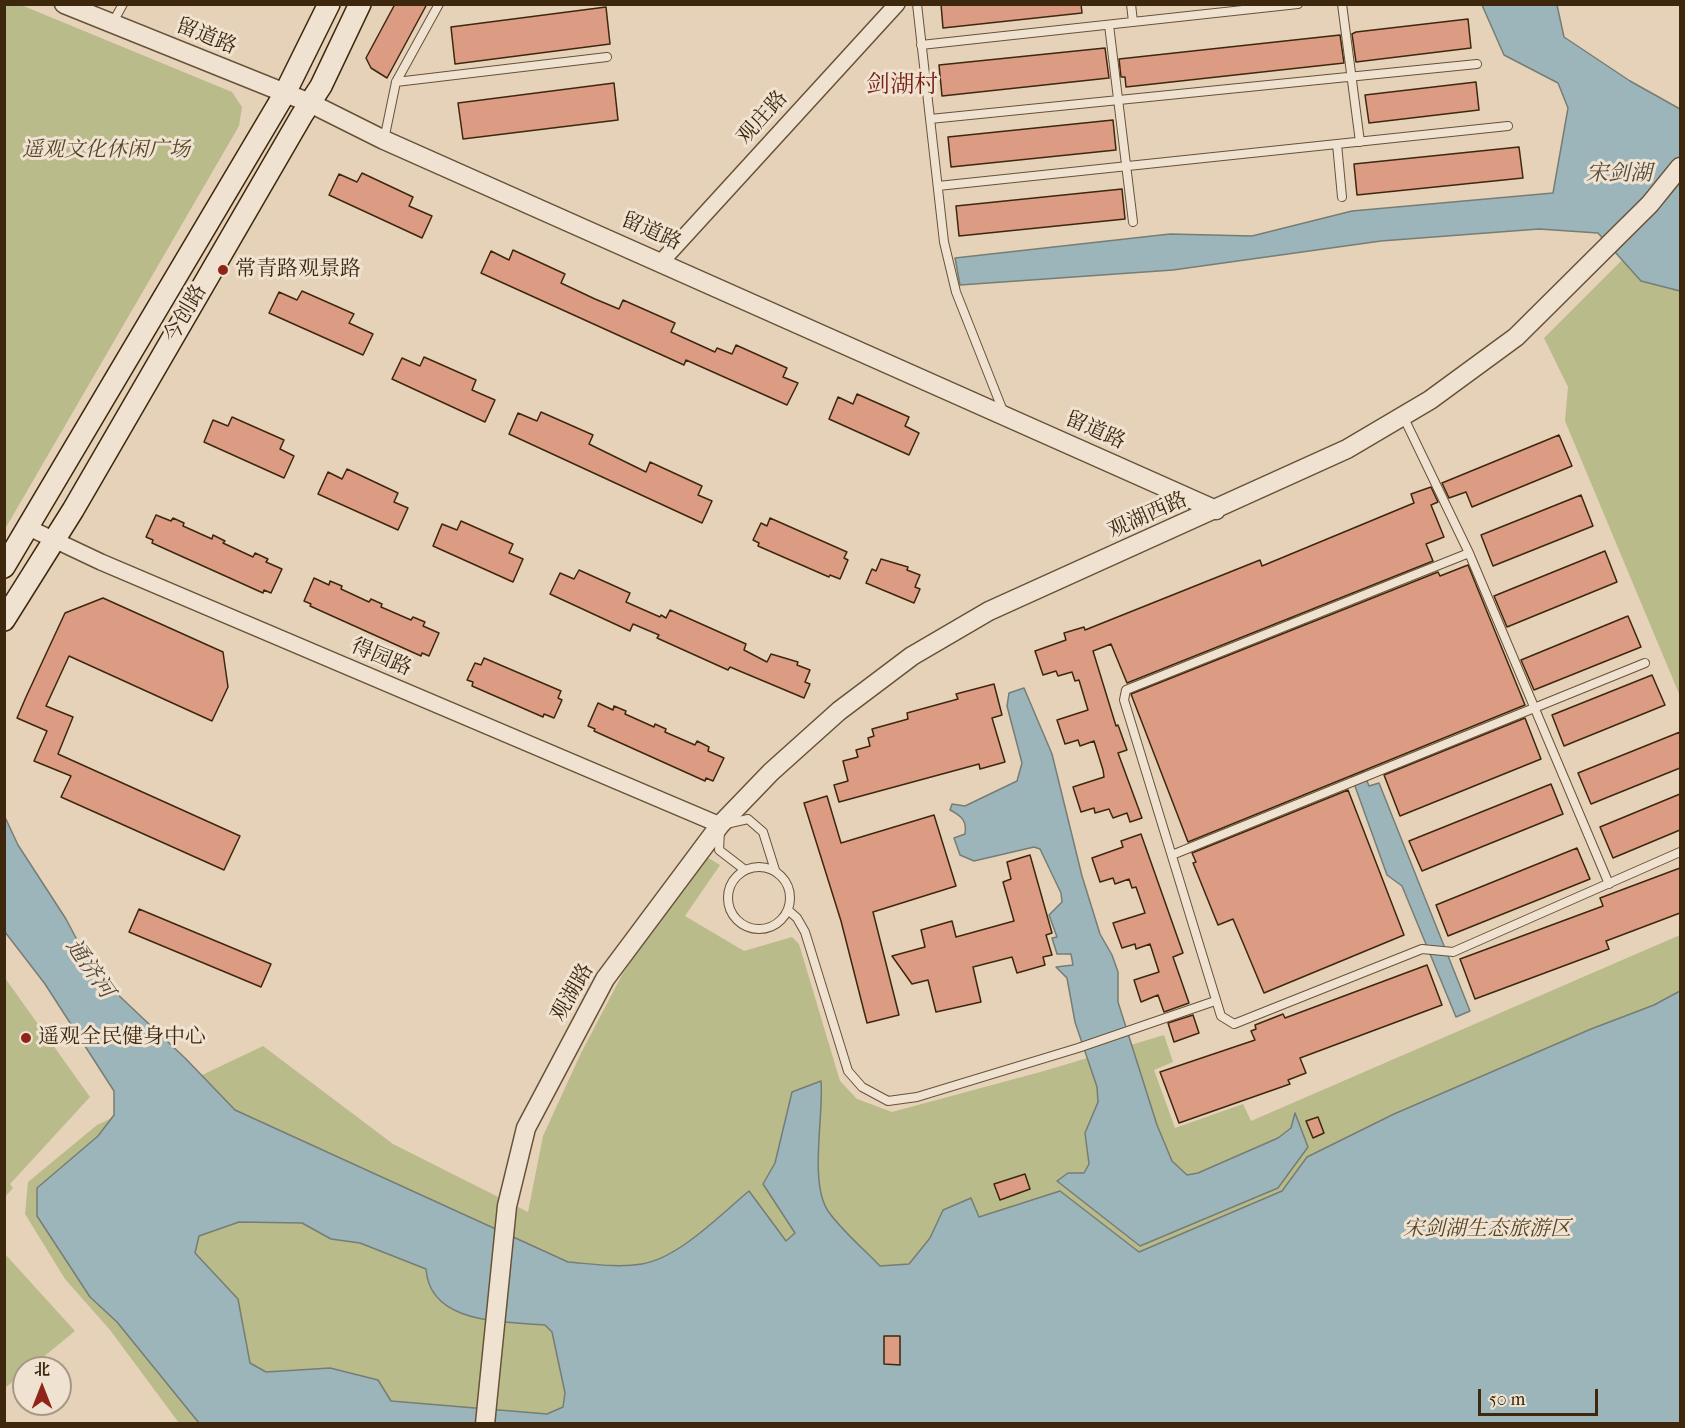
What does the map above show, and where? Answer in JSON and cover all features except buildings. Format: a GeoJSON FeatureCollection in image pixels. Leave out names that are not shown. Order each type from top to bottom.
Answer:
{"type":"FeatureCollection","features":[{"type":"Feature","properties":{"kind":"main road","name":"今创路"},"geometry":{"type":"LineString","coordinates":[[4,567],[285,93],[329,4]]}},
{"type":"Feature","properties":{"kind":"main road","name":"今创路"},"geometry":{"type":"LineString","coordinates":[[4,620],[54,540],[321,86],[360,4]]}},
{"type":"Feature","properties":{"kind":"street","name":"留道路"},"geometry":{"type":"LineString","coordinates":[[64,4],[310,103],[384,140],[662,261],[1216,510]]}},
{"type":"Feature","properties":{"kind":"street","name":"观庄路"},"geometry":{"type":"LineString","coordinates":[[662,261],[897,4]]}},
{"type":"Feature","properties":{"kind":"street","name":"观湖西路"},"geometry":{"type":"LineString","coordinates":[[720,825],[771,772],[839,711],[912,656],[989,611],[1347,449],[1430,400],[1516,337],[1650,204],[1680,167]]}},
{"type":"Feature","properties":{"kind":"street","name":"得园路"},"geometry":{"type":"LineString","coordinates":[[27,527],[720,825]]}},
{"type":"Feature","properties":{"kind":"street","name":"观湖路"},"geometry":{"type":"LineString","coordinates":[[485,1424],[507,1206],[526,1128],[605,979],[720,825]]}},
{"type":"Feature","properties":{"kind":"lane"},"geometry":{"type":"LineString","coordinates":[[112,23],[123,4]]}},
{"type":"Feature","properties":{"kind":"lane"},"geometry":{"type":"LineString","coordinates":[[384,140],[396,82],[439,4]]}},
{"type":"Feature","properties":{"kind":"lane"},"geometry":{"type":"LineString","coordinates":[[917,4],[944,242],[956,292],[1004,415]]}},
{"type":"Feature","properties":{"kind":"lane"},"geometry":{"type":"LineString","coordinates":[[1131,4],[1133,22]]}},
{"type":"Feature","properties":{"kind":"lane"},"geometry":{"type":"LineString","coordinates":[[921,45],[1298,4]]}},
{"type":"Feature","properties":{"kind":"lane"},"geometry":{"type":"LineString","coordinates":[[1341,4],[1360,141]]}},
{"type":"Feature","properties":{"kind":"lane"},"geometry":{"type":"LineString","coordinates":[[1109,25],[1133,222]]}},
{"type":"Feature","properties":{"kind":"lane"},"geometry":{"type":"LineString","coordinates":[[396,82],[607,57]]}},
{"type":"Feature","properties":{"kind":"lane"},"geometry":{"type":"LineString","coordinates":[[930,119],[1477,64]]}},
{"type":"Feature","properties":{"kind":"lane"},"geometry":{"type":"LineString","coordinates":[[938,186],[1508,126]]}},
{"type":"Feature","properties":{"kind":"lane"},"geometry":{"type":"LineString","coordinates":[[1336,144],[1342,197]]}},
{"type":"Feature","properties":{"kind":"lane"},"geometry":{"type":"LineString","coordinates":[[1402,416],[1469,553],[1609,884]]}},
{"type":"Feature","properties":{"kind":"lane"},"geometry":{"type":"LineString","coordinates":[[1469,553],[1126,690],[1124,700],[1221,1016],[1234,1024],[1422,949],[1453,952],[1680,852]]}},
{"type":"Feature","properties":{"kind":"lane"},"geometry":{"type":"LineString","coordinates":[[1172,855],[1646,663]]}},
{"type":"Feature","properties":{"kind":"lane"},"geometry":{"type":"LineString","coordinates":[[745,870],[719,850],[720,825],[748,819],[763,832],[775,870],[789,886],[791,896],[788,910],[778,924],[758,930],[738,922],[732,914],[728,894],[730,884],[745,870],[765,867],[775,870]]}},
{"type":"Feature","properties":{"kind":"lane"},"geometry":{"type":"LineString","coordinates":[[788,910],[797,918],[805,932],[848,1071],[862,1088],[888,1101],[917,1097],[1078,1048],[1215,1001]]}},
{"type":"Feature","properties":{"kind":"green space","name":"遥观文化休闲广场"},"geometry":{"type":"Polygon","coordinates":[[[4,5],[21,5],[232,92],[242,107],[239,126],[5,529],[4,5]]]}},
{"type":"Feature","properties":{"kind":"green space"},"geometry":{"type":"Polygon","coordinates":[[[1680,202],[1680,696],[1565,421],[1568,387],[1544,338],[1680,202]]]}},
{"type":"Feature","properties":{"kind":"green space","name":"宋剑湖生态旅游区"},"geometry":{"type":"Polygon","coordinates":[[[705,856],[720,865],[685,916],[744,951],[792,937],[799,944],[840,1081],[857,1099],[892,1112],[1044,1071],[1164,1035],[1173,1062],[1154,1070],[1175,1128],[1243,1104],[1251,1121],[1680,935],[1680,1423],[179,1423],[110,1330],[65,1279],[25,1214],[28,1182],[97,1125],[263,1046],[393,1144],[528,1212],[543,1136],[581,1053],[623,973],[705,856]]]}},
{"type":"Feature","properties":{"kind":"green space","name":"遥观全民健身中心"},"geometry":{"type":"Polygon","coordinates":[[[5,978],[90,1097],[10,1184],[13,1188],[5,1197],[5,978]]]}},
{"type":"Feature","properties":{"kind":"green space"},"geometry":{"type":"Polygon","coordinates":[[[5,1254],[75,1331],[45,1356],[12,1356],[12,1382],[6,1387],[5,1254]]]}},
{"type":"Feature","properties":{"kind":"water","name":"宋剑湖"},"geometry":{"type":"Polygon","coordinates":[[[1482,5],[1557,5],[1564,37],[1630,81],[1680,109],[1680,291],[1641,281],[1598,233],[1539,229],[1381,241],[1173,270],[960,285],[955,258],[1170,234],[1252,236],[1352,211],[1553,193],[1568,108],[1558,83],[1504,55],[1482,5]]]}},
{"type":"Feature","properties":{"kind":"water"},"geometry":{"type":"Polygon","coordinates":[[[1302,616],[1369,786],[1379,783],[1470,1011],[1456,1017],[1402,886],[1387,875],[1351,775],[1288,620],[1302,616]]]}},
{"type":"Feature","properties":{"kind":"water"},"geometry":{"type":"Polygon","coordinates":[[[1024,688],[1052,754],[1082,876],[1100,934],[1112,955],[1118,972],[1118,1002],[1157,1125],[1172,1161],[1187,1175],[1198,1173],[1278,1138],[1291,1128],[1295,1113],[1308,1147],[1278,1188],[1140,1246],[1057,1181],[1068,1173],[1084,1173],[1089,1164],[1085,1133],[1098,1102],[1097,1087],[1075,1022],[1067,978],[1056,967],[1073,965],[1071,954],[1057,954],[1052,938],[1057,937],[1049,915],[1062,902],[1061,893],[1040,849],[1034,847],[974,861],[960,855],[954,838],[965,834],[965,826],[963,819],[950,810],[952,804],[965,806],[1017,781],[1022,763],[1007,706],[1009,693],[1024,688]]]}},
{"type":"Feature","properties":{"kind":"water","name":"宋剑湖生态旅游区"},"geometry":{"type":"Polygon","coordinates":[[[4,815],[18,845],[66,919],[94,972],[186,1059],[235,1110],[568,1262],[615,1266],[642,1264],[670,1253],[699,1234],[749,1191],[786,1241],[795,1233],[763,1184],[775,1163],[792,1092],[821,1081],[818,1166],[822,1199],[840,1226],[880,1266],[909,1264],[930,1238],[943,1210],[971,1198],[979,1217],[1060,1191],[1139,1252],[1282,1191],[1307,1157],[1394,1114],[1591,1029],[1654,1005],[1680,991],[1680,1423],[199,1423],[117,1322],[90,1297],[37,1216],[37,1188],[98,1136],[114,1115],[114,1091],[45,984],[5,932],[4,815]],[[239,1222],[199,1236],[195,1253],[238,1299],[250,1363],[266,1372],[330,1368],[378,1380],[391,1401],[547,1414],[563,1407],[565,1393],[552,1332],[545,1325],[490,1320],[455,1310],[441,1301],[431,1287],[426,1269],[360,1243],[331,1239],[302,1223],[239,1222]]]}},
{"type":"Feature","properties":{"kind":"place","name":"常青路观景路"},"geometry":{"type":"Point","coordinates":[223,270]}},
{"type":"Feature","properties":{"kind":"place","name":"遥观全民健身中心"},"geometry":{"type":"Point","coordinates":[26,1038]}},
{"type":"Feature","properties":{"kind":"district","name":"剑湖村"},"geometry":{"type":"Point","coordinates":[902,86]}},
{"type":"Feature","properties":{"kind":"water label","name":"通济河"},"geometry":{"type":"Point","coordinates":[89,969]}}]}
